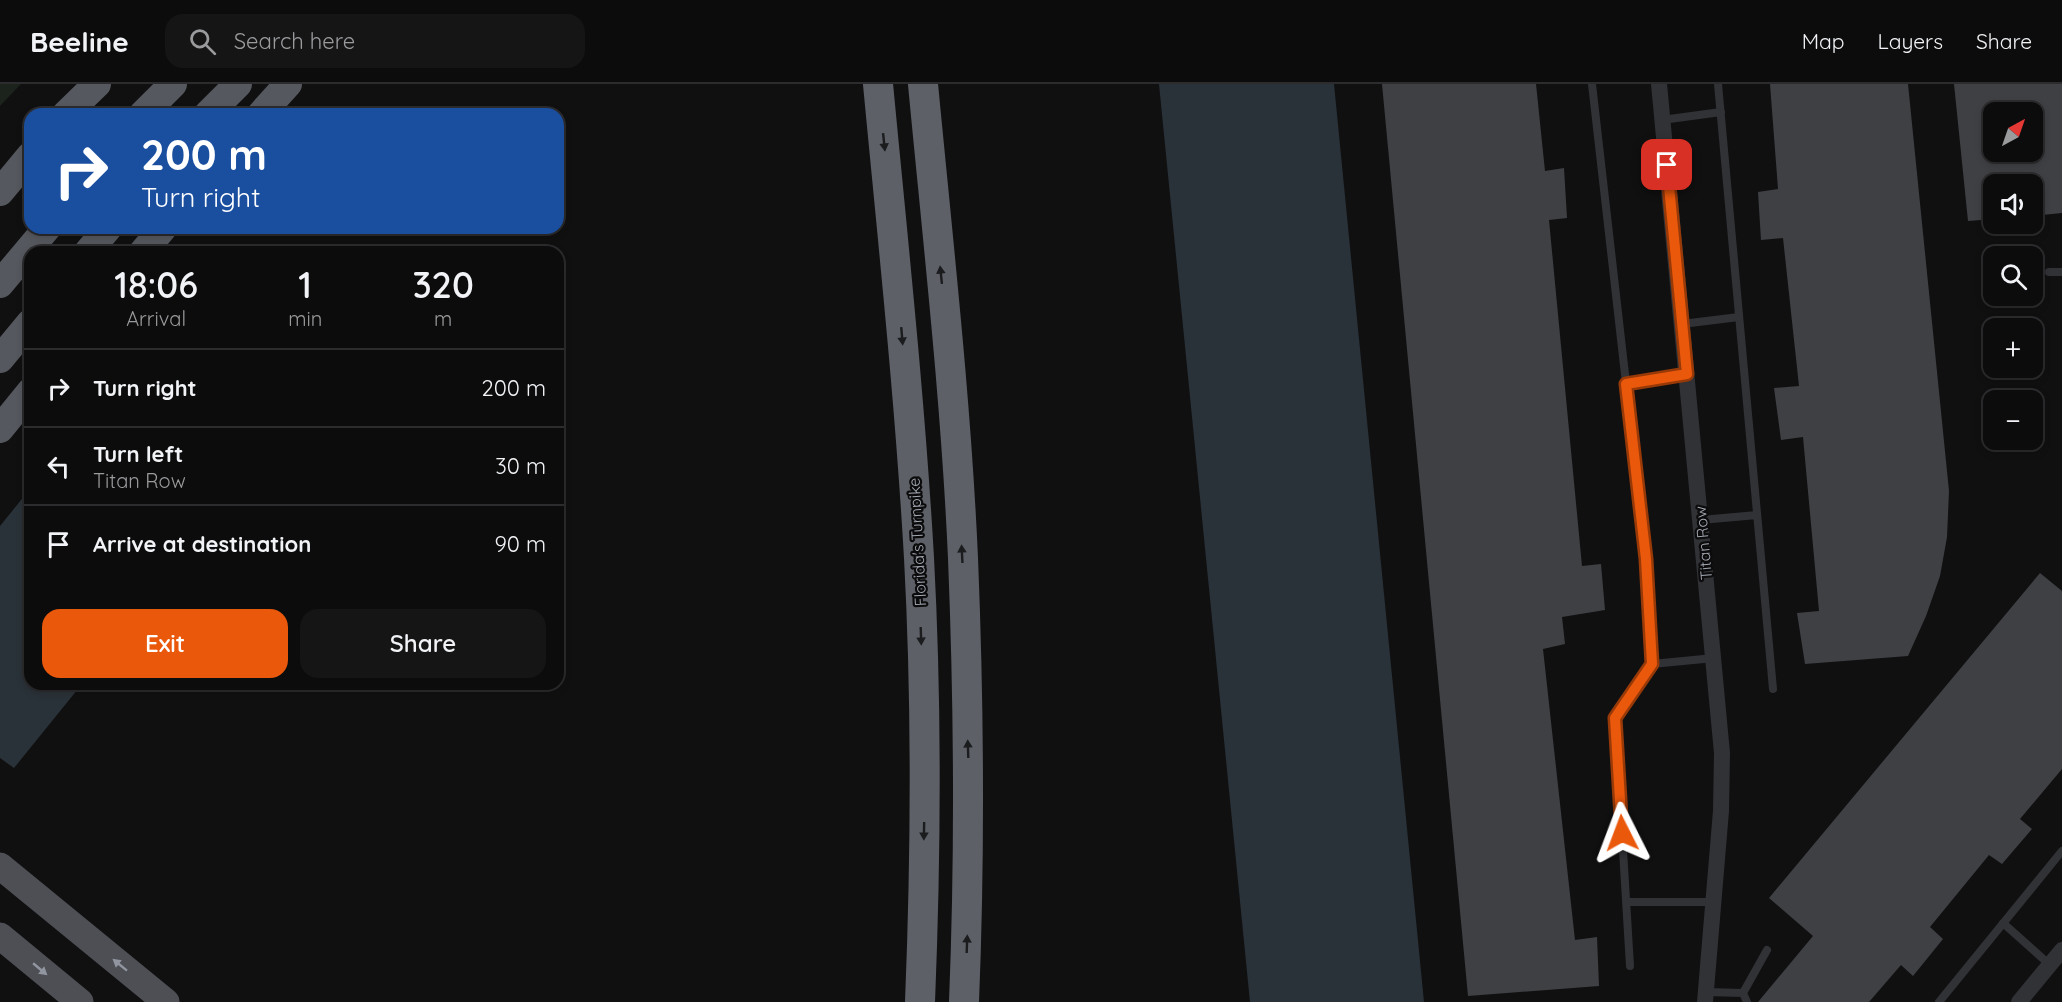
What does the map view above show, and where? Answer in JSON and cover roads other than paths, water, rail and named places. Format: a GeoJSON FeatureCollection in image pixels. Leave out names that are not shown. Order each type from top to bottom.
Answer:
{"type":"FeatureCollection","features":[{"type":"Feature","properties":{"kind":"highway"},"geometry":{"type":"LineString","coordinates":[[72,108],[98,84]]}},
{"type":"Feature","properties":{"kind":"highway"},"geometry":{"type":"LineString","coordinates":[[149,108],[173,84]]}},
{"type":"Feature","properties":{"kind":"highway"},"geometry":{"type":"LineString","coordinates":[[214,108],[238,84]]}},
{"type":"Feature","properties":{"kind":"highway"},"geometry":{"type":"LineString","coordinates":[[266,108],[288,84]]}},
{"type":"Feature","properties":{"kind":"highway","name":"Florida's Turnpike"},"geometry":{"type":"LineString","coordinates":[[878,84],[902,326],[919,560],[925,798],[920,1002]]}},
{"type":"Feature","properties":{"kind":"highway"},"geometry":{"type":"LineString","coordinates":[[923,84],[946,322],[963,558],[969,798],[964,1002]]}},
{"type":"Feature","properties":{"kind":"highway"},"geometry":{"type":"LineString","coordinates":[[0,192],[24,163]]}},
{"type":"Feature","properties":{"kind":"highway"},"geometry":{"type":"LineString","coordinates":[[32,246],[42,234]]}},
{"type":"Feature","properties":{"kind":"highway"},"geometry":{"type":"LineString","coordinates":[[93,246],[103,234]]}},
{"type":"Feature","properties":{"kind":"highway"},"geometry":{"type":"LineString","coordinates":[[147,246],[158,234]]}},
{"type":"Feature","properties":{"kind":"highway"},"geometry":{"type":"LineString","coordinates":[[0,284],[24,255]]}},
{"type":"Feature","properties":{"kind":"highway"},"geometry":{"type":"LineString","coordinates":[[0,359],[24,330]]}},
{"type":"Feature","properties":{"kind":"highway"},"geometry":{"type":"LineString","coordinates":[[0,429],[24,399]]}},
{"type":"Feature","properties":{"kind":"main road"},"geometry":{"type":"LineString","coordinates":[[0,866],[165,1002]]}},
{"type":"Feature","properties":{"kind":"main road"},"geometry":{"type":"LineString","coordinates":[[0,936],[80,1002]]}},
{"type":"Feature","properties":{"kind":"street","name":"Titan Row"},"geometry":{"type":"LineString","coordinates":[[1659,84],[1722,753],[1721,811],[1705,997]]}},
{"type":"Feature","properties":{"kind":"street"},"geometry":{"type":"LineString","coordinates":[[2019,1002],[2062,950]]}},
{"type":"Feature","properties":{"kind":"lane"},"geometry":{"type":"LineString","coordinates":[[1592,84],[1646,559],[1652,664],[1615,718],[1630,966]]}},
{"type":"Feature","properties":{"kind":"lane"},"geometry":{"type":"LineString","coordinates":[[1718,84],[1773,689]]}},
{"type":"Feature","properties":{"kind":"lane"},"geometry":{"type":"LineString","coordinates":[[1662,120],[1721,112]]}},
{"type":"Feature","properties":{"kind":"lane"},"geometry":{"type":"LineString","coordinates":[[2049,272],[2062,272]]}},
{"type":"Feature","properties":{"kind":"lane"},"geometry":{"type":"LineString","coordinates":[[1682,324],[1739,317]]}},
{"type":"Feature","properties":{"kind":"lane"},"geometry":{"type":"LineString","coordinates":[[1626,384],[1687,374]]}},
{"type":"Feature","properties":{"kind":"lane"},"geometry":{"type":"LineString","coordinates":[[1701,520],[1757,515]]}},
{"type":"Feature","properties":{"kind":"lane"},"geometry":{"type":"LineString","coordinates":[[1652,664],[1714,658]]}},
{"type":"Feature","properties":{"kind":"lane"},"geometry":{"type":"LineString","coordinates":[[1939,1002],[2062,850]]}},
{"type":"Feature","properties":{"kind":"lane"},"geometry":{"type":"LineString","coordinates":[[1626,902],[1713,902]]}},
{"type":"Feature","properties":{"kind":"lane"},"geometry":{"type":"LineString","coordinates":[[2003,923],[2050,964]]}},
{"type":"Feature","properties":{"kind":"lane"},"geometry":{"type":"LineString","coordinates":[[1743,993],[1767,950]]}},
{"type":"Feature","properties":{"kind":"lane"},"geometry":{"type":"LineString","coordinates":[[1705,997],[1743,993]]}},
{"type":"Feature","properties":{"kind":"lane"},"geometry":{"type":"LineString","coordinates":[[1743,993],[1747,1002]]}}]}
